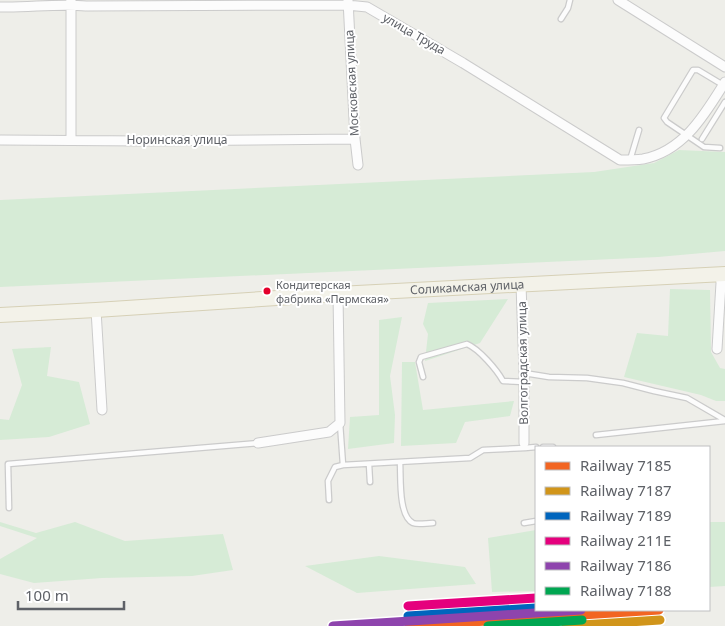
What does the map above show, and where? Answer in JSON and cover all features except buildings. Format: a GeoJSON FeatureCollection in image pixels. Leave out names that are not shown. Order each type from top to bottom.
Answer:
{"type":"FeatureCollection","features":[{"type":"Feature","properties":{"kind":"main road","name":"Соликамская улица"},"geometry":{"type":"LineString","coordinates":[[0,315],[338,294],[722,274]]}},
{"type":"Feature","properties":{"kind":"street"},"geometry":{"type":"LineString","coordinates":[[618,0],[725,67]]}},
{"type":"Feature","properties":{"kind":"street"},"geometry":{"type":"LineString","coordinates":[[71,2],[71,140]]}},
{"type":"Feature","properties":{"kind":"street","name":"улица Труда"},"geometry":{"type":"LineString","coordinates":[[0,7],[32,8],[71,2],[86,6],[347,2],[367,7],[463,63],[620,160],[630,160]]}},
{"type":"Feature","properties":{"kind":"street","name":"Московская улица"},"geometry":{"type":"LineString","coordinates":[[347,2],[354,139],[358,165]]}},
{"type":"Feature","properties":{"kind":"street"},"geometry":{"type":"LineString","coordinates":[[630,160],[643,159],[664,152],[688,135],[700,121],[724,84]]}},
{"type":"Feature","properties":{"kind":"street","name":"Норинская улица"},"geometry":{"type":"LineString","coordinates":[[0,140],[354,139]]}},
{"type":"Feature","properties":{"kind":"street"},"geometry":{"type":"LineString","coordinates":[[717,349],[722,274]]}},
{"type":"Feature","properties":{"kind":"street","name":"Волгоградская улица"},"geometry":{"type":"LineString","coordinates":[[521,284],[525,446]]}},
{"type":"Feature","properties":{"kind":"street"},"geometry":{"type":"LineString","coordinates":[[258,443],[330,432],[340,422],[338,294]]}},
{"type":"Feature","properties":{"kind":"street"},"geometry":{"type":"LineString","coordinates":[[96,310],[102,410]]}},
{"type":"Feature","properties":{"kind":"lane"},"geometry":{"type":"LineString","coordinates":[[561,20],[570,0]]}},
{"type":"Feature","properties":{"kind":"lane"},"geometry":{"type":"LineString","coordinates":[[720,148],[704,147],[664,118],[690,72],[695,69],[724,84]]}},
{"type":"Feature","properties":{"kind":"lane"},"geometry":{"type":"LineString","coordinates":[[702,139],[725,102]]}},
{"type":"Feature","properties":{"kind":"lane"},"geometry":{"type":"LineString","coordinates":[[630,160],[639,130]]}},
{"type":"Feature","properties":{"kind":"lane"},"geometry":{"type":"LineString","coordinates":[[423,377],[419,362],[420,357],[468,344],[499,374],[504,382],[524,382]]}},
{"type":"Feature","properties":{"kind":"lane"},"geometry":{"type":"LineString","coordinates":[[524,373],[548,377],[587,378],[623,383],[687,398],[725,420]]}},
{"type":"Feature","properties":{"kind":"lane"},"geometry":{"type":"LineString","coordinates":[[596,435],[725,420]]}},
{"type":"Feature","properties":{"kind":"lane"},"geometry":{"type":"LineString","coordinates":[[340,422],[342,465]]}},
{"type":"Feature","properties":{"kind":"lane"},"geometry":{"type":"LineString","coordinates":[[9,508],[8,464],[258,443]]}},
{"type":"Feature","properties":{"kind":"lane"},"geometry":{"type":"LineString","coordinates":[[329,500],[328,482],[335,467],[342,465],[470,458],[483,450],[525,446],[535,447]]}},
{"type":"Feature","properties":{"kind":"lane"},"geometry":{"type":"LineString","coordinates":[[400,462],[402,505],[405,513],[414,523],[433,523]]}},
{"type":"Feature","properties":{"kind":"lane"},"geometry":{"type":"LineString","coordinates":[[369,464],[370,482]]}},
{"type":"Feature","properties":{"kind":"lane"},"geometry":{"type":"LineString","coordinates":[[524,523],[535,521]]}},
{"type":"Feature","properties":{"kind":"green space"},"geometry":{"type":"Polygon","coordinates":[[[679,150],[725,152],[725,251],[658,257],[0,287],[0,200],[594,172],[654,163],[679,150]]]}},
{"type":"Feature","properties":{"kind":"green space"},"geometry":{"type":"Polygon","coordinates":[[[670,289],[710,290],[711,352],[720,368],[725,369],[725,401],[716,401],[701,395],[624,377],[637,333],[668,336],[670,289]]]}},
{"type":"Feature","properties":{"kind":"green space"},"geometry":{"type":"Polygon","coordinates":[[[508,299],[480,343],[425,361],[428,334],[423,324],[428,303],[508,299]]]}},
{"type":"Feature","properties":{"kind":"green space"},"geometry":{"type":"Polygon","coordinates":[[[402,317],[390,376],[395,415],[394,443],[348,449],[350,417],[379,415],[379,320],[402,317]]]}},
{"type":"Feature","properties":{"kind":"green space"},"geometry":{"type":"Polygon","coordinates":[[[51,347],[47,376],[79,382],[90,424],[49,437],[0,440],[0,419],[9,420],[22,385],[12,349],[51,347]]]}},
{"type":"Feature","properties":{"kind":"green space"},"geometry":{"type":"Polygon","coordinates":[[[402,362],[415,362],[423,410],[514,401],[510,416],[465,422],[456,443],[401,446],[402,362]]]}},
{"type":"Feature","properties":{"kind":"green space"},"geometry":{"type":"Polygon","coordinates":[[[0,522],[36,533],[75,522],[125,541],[223,534],[233,570],[192,576],[102,578],[34,583],[0,574],[0,559],[37,538],[0,526],[0,522]]]}},
{"type":"Feature","properties":{"kind":"green space"},"geometry":{"type":"Polygon","coordinates":[[[710,522],[725,522],[725,586],[710,587],[710,522]]]}},
{"type":"Feature","properties":{"kind":"green space"},"geometry":{"type":"Polygon","coordinates":[[[535,530],[535,591],[492,592],[488,538],[535,530]]]}},
{"type":"Feature","properties":{"kind":"green space"},"geometry":{"type":"Polygon","coordinates":[[[379,556],[465,567],[476,584],[357,593],[305,566],[379,556]]]}},
{"type":"Feature","properties":{"kind":"rail line","name":"211Е"},"geometry":{"type":"LineString","coordinates":[[408,606],[535,598]]}},
{"type":"Feature","properties":{"kind":"rail line","name":"7189"},"geometry":{"type":"LineString","coordinates":[[408,616],[535,608]]}},
{"type":"Feature","properties":{"kind":"rail line","name":"7186"},"geometry":{"type":"LineString","coordinates":[[333,626],[566,611]]}},
{"type":"Feature","properties":{"kind":"rail line","name":"7185"},"geometry":{"type":"LineString","coordinates":[[409,626],[643,611]]}},
{"type":"Feature","properties":{"kind":"rail line","name":"7188"},"geometry":{"type":"LineString","coordinates":[[488,626],[582,620]]}},
{"type":"Feature","properties":{"kind":"rail line","name":"7187"},"geometry":{"type":"LineString","coordinates":[[566,626],[660,620]]}},
{"type":"Feature","properties":{"kind":"place","name":"Кондитерская фабрика «Пермская»"},"geometry":{"type":"Point","coordinates":[267,291]}}]}
